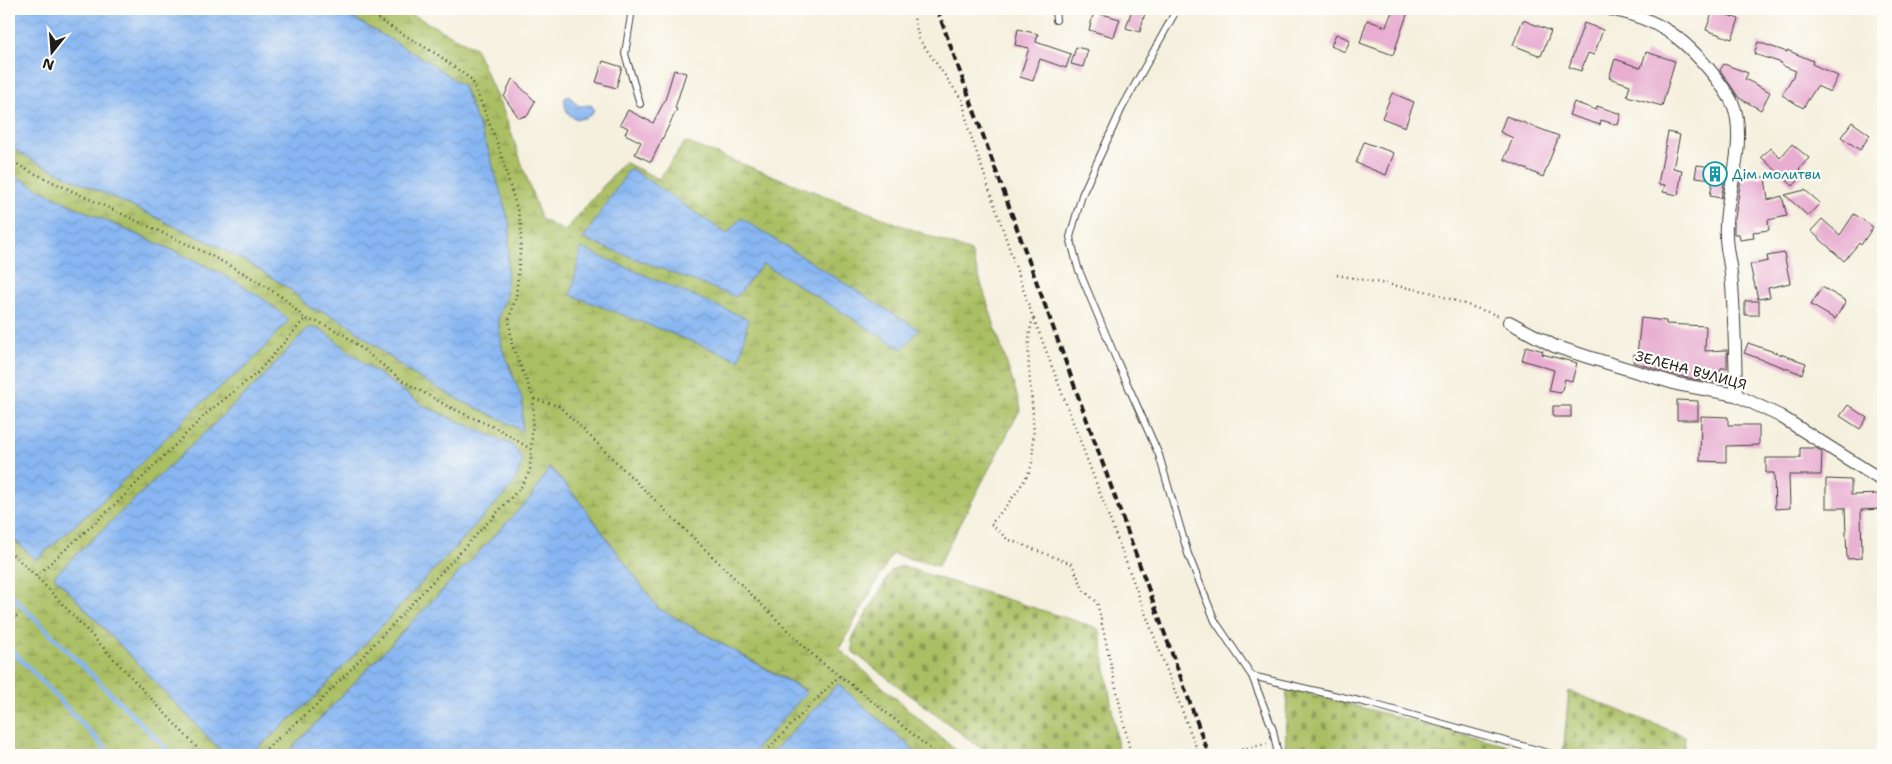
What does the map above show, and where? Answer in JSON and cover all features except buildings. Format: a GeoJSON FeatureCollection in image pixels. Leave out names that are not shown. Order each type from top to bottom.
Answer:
{"type":"FeatureCollection","features":[{"type":"Feature","properties":{"kind":"street"},"geometry":{"type":"LineString","coordinates":[[1610,9],[1630,13],[1654,22],[1681,39],[1700,58],[1733,101],[1738,118],[1738,140],[1726,236],[1731,272],[1736,340],[1736,395]]}},
{"type":"Feature","properties":{"kind":"street","name":"ЗЕЛЕНА ВУЛИЦЯ"},"geometry":{"type":"LineString","coordinates":[[1509,322],[1554,346],[1588,357],[1677,384],[1736,395],[1780,416],[1883,481]]}},
{"type":"Feature","properties":{"kind":"lane"},"geometry":{"type":"LineString","coordinates":[[632,9],[625,54],[640,104]]}},
{"type":"Feature","properties":{"kind":"lane"},"geometry":{"type":"LineString","coordinates":[[1055,9],[1056,20]]}},
{"type":"Feature","properties":{"kind":"lane"},"geometry":{"type":"LineString","coordinates":[[1177,9],[1122,108],[1082,195],[1070,237],[1078,268],[1117,361],[1160,455],[1188,554],[1215,621],[1252,676],[1276,743],[1278,755]]}},
{"type":"Feature","properties":{"kind":"lane"},"geometry":{"type":"LineString","coordinates":[[1252,676],[1372,704],[1555,755]]}},
{"type":"Feature","properties":{"kind":"path"},"geometry":{"type":"LineString","coordinates":[[259,755],[319,703],[521,487],[530,470],[534,399],[512,345],[509,319],[516,296],[521,223],[498,145],[472,80],[438,55],[361,9]]}},
{"type":"Feature","properties":{"kind":"path"},"geometry":{"type":"LineString","coordinates":[[912,9],[919,39],[963,101],[968,127],[1034,318],[1199,755]]}},
{"type":"Feature","properties":{"kind":"path"},"geometry":{"type":"LineString","coordinates":[[9,159],[27,170],[206,253],[247,275],[285,299],[305,319],[321,323],[343,334],[403,381],[448,407],[500,430],[532,450]]}},
{"type":"Feature","properties":{"kind":"path"},"geometry":{"type":"LineString","coordinates":[[1337,275],[1430,292],[1491,312],[1509,322]]}},
{"type":"Feature","properties":{"kind":"path"},"geometry":{"type":"LineString","coordinates":[[1034,318],[1030,330],[1029,370],[1034,433],[1031,466],[1011,500],[991,524],[1007,539],[1072,564],[1084,591],[1097,602],[1131,755]]}},
{"type":"Feature","properties":{"kind":"path"},"geometry":{"type":"LineString","coordinates":[[36,576],[118,502],[207,413],[257,373],[305,319]]}},
{"type":"Feature","properties":{"kind":"path"},"geometry":{"type":"LineString","coordinates":[[534,399],[559,406],[817,660],[938,755]]}},
{"type":"Feature","properties":{"kind":"path"},"geometry":{"type":"LineString","coordinates":[[9,551],[36,576],[204,755]]}},
{"type":"Feature","properties":{"kind":"path"},"geometry":{"type":"LineString","coordinates":[[9,609],[18,618]]}},
{"type":"Feature","properties":{"kind":"path"},"geometry":{"type":"LineString","coordinates":[[762,755],[839,676]]}},
{"type":"Feature","properties":{"kind":"path"},"geometry":{"type":"LineString","coordinates":[[1234,755],[1241,749],[1276,743]]}},
{"type":"Feature","properties":{"kind":"green space"},"geometry":{"type":"Polygon","coordinates":[[[338,9],[402,9],[475,48],[505,115],[541,219],[565,231],[624,162],[659,179],[685,142],[971,252],[1021,408],[938,566],[892,554],[839,649],[961,755],[920,755],[838,684],[770,755],[751,755],[807,691],[658,608],[581,503],[550,467],[531,497],[287,755],[250,755],[314,698],[514,484],[512,445],[426,407],[366,365],[323,331],[309,327],[258,382],[54,576],[225,755],[9,755],[9,535],[36,560],[110,494],[199,405],[249,364],[277,308],[202,264],[80,209],[9,172],[9,146],[32,160],[211,243],[252,265],[291,290],[311,309],[325,312],[349,325],[409,372],[453,397],[522,431],[512,370],[502,348],[498,318],[506,294],[510,225],[488,149],[463,86],[432,64],[338,9]]]}},
{"type":"Feature","properties":{"kind":"green space"},"geometry":{"type":"Polygon","coordinates":[[[901,566],[1095,627],[1100,631],[1119,755],[990,755],[853,652],[852,639],[891,571],[901,566]]]}},
{"type":"Feature","properties":{"kind":"green space"},"geometry":{"type":"Polygon","coordinates":[[[1287,688],[1542,755],[1285,755],[1287,688]]]}},
{"type":"Feature","properties":{"kind":"green space"},"geometry":{"type":"Polygon","coordinates":[[[1569,691],[1685,736],[1684,755],[1563,755],[1569,691]]]}},
{"type":"Feature","properties":{"kind":"water"},"geometry":{"type":"Polygon","coordinates":[[[9,9],[338,9],[432,64],[463,86],[488,149],[510,225],[506,295],[498,318],[502,348],[523,401],[522,431],[453,397],[409,372],[349,325],[325,312],[311,309],[291,290],[252,265],[211,243],[32,160],[9,146],[9,9]]]}},
{"type":"Feature","properties":{"kind":"water"},"geometry":{"type":"Polygon","coordinates":[[[569,96],[579,106],[591,105],[594,109],[592,114],[581,119],[572,117],[566,110],[565,104],[565,98],[569,96]]]}},
{"type":"Feature","properties":{"kind":"water"},"geometry":{"type":"Polygon","coordinates":[[[630,168],[727,234],[741,218],[919,330],[902,349],[763,264],[736,297],[583,239],[630,168]]]}},
{"type":"Feature","properties":{"kind":"water"},"geometry":{"type":"Polygon","coordinates":[[[9,172],[71,205],[222,274],[251,290],[289,320],[249,364],[199,405],[110,494],[36,560],[9,535],[9,172]]]}},
{"type":"Feature","properties":{"kind":"water"},"geometry":{"type":"Polygon","coordinates":[[[581,248],[748,319],[740,360],[571,295],[581,248]]]}},
{"type":"Feature","properties":{"kind":"water"},"geometry":{"type":"Polygon","coordinates":[[[309,327],[323,331],[366,365],[426,407],[512,445],[523,460],[514,484],[314,698],[250,755],[225,755],[54,576],[258,382],[309,327]]]}},
{"type":"Feature","properties":{"kind":"water"},"geometry":{"type":"Polygon","coordinates":[[[550,467],[581,503],[658,608],[807,692],[751,755],[287,755],[531,497],[550,467]]]}},
{"type":"Feature","properties":{"kind":"water"},"geometry":{"type":"Polygon","coordinates":[[[838,684],[920,755],[770,755],[838,684]]]}},
{"type":"Feature","properties":{"kind":"waterway"},"geometry":{"type":"LineString","coordinates":[[9,593],[173,755]]}},
{"type":"Feature","properties":{"kind":"waterway"},"geometry":{"type":"LineString","coordinates":[[9,647],[112,755]]}},
{"type":"Feature","properties":{"kind":"railway"},"geometry":{"type":"LineString","coordinates":[[937,9],[1209,755]]}},
{"type":"Feature","properties":{"kind":"place","name":"Дім молитви"},"geometry":{"type":"Point","coordinates":[1715,174]}}]}
